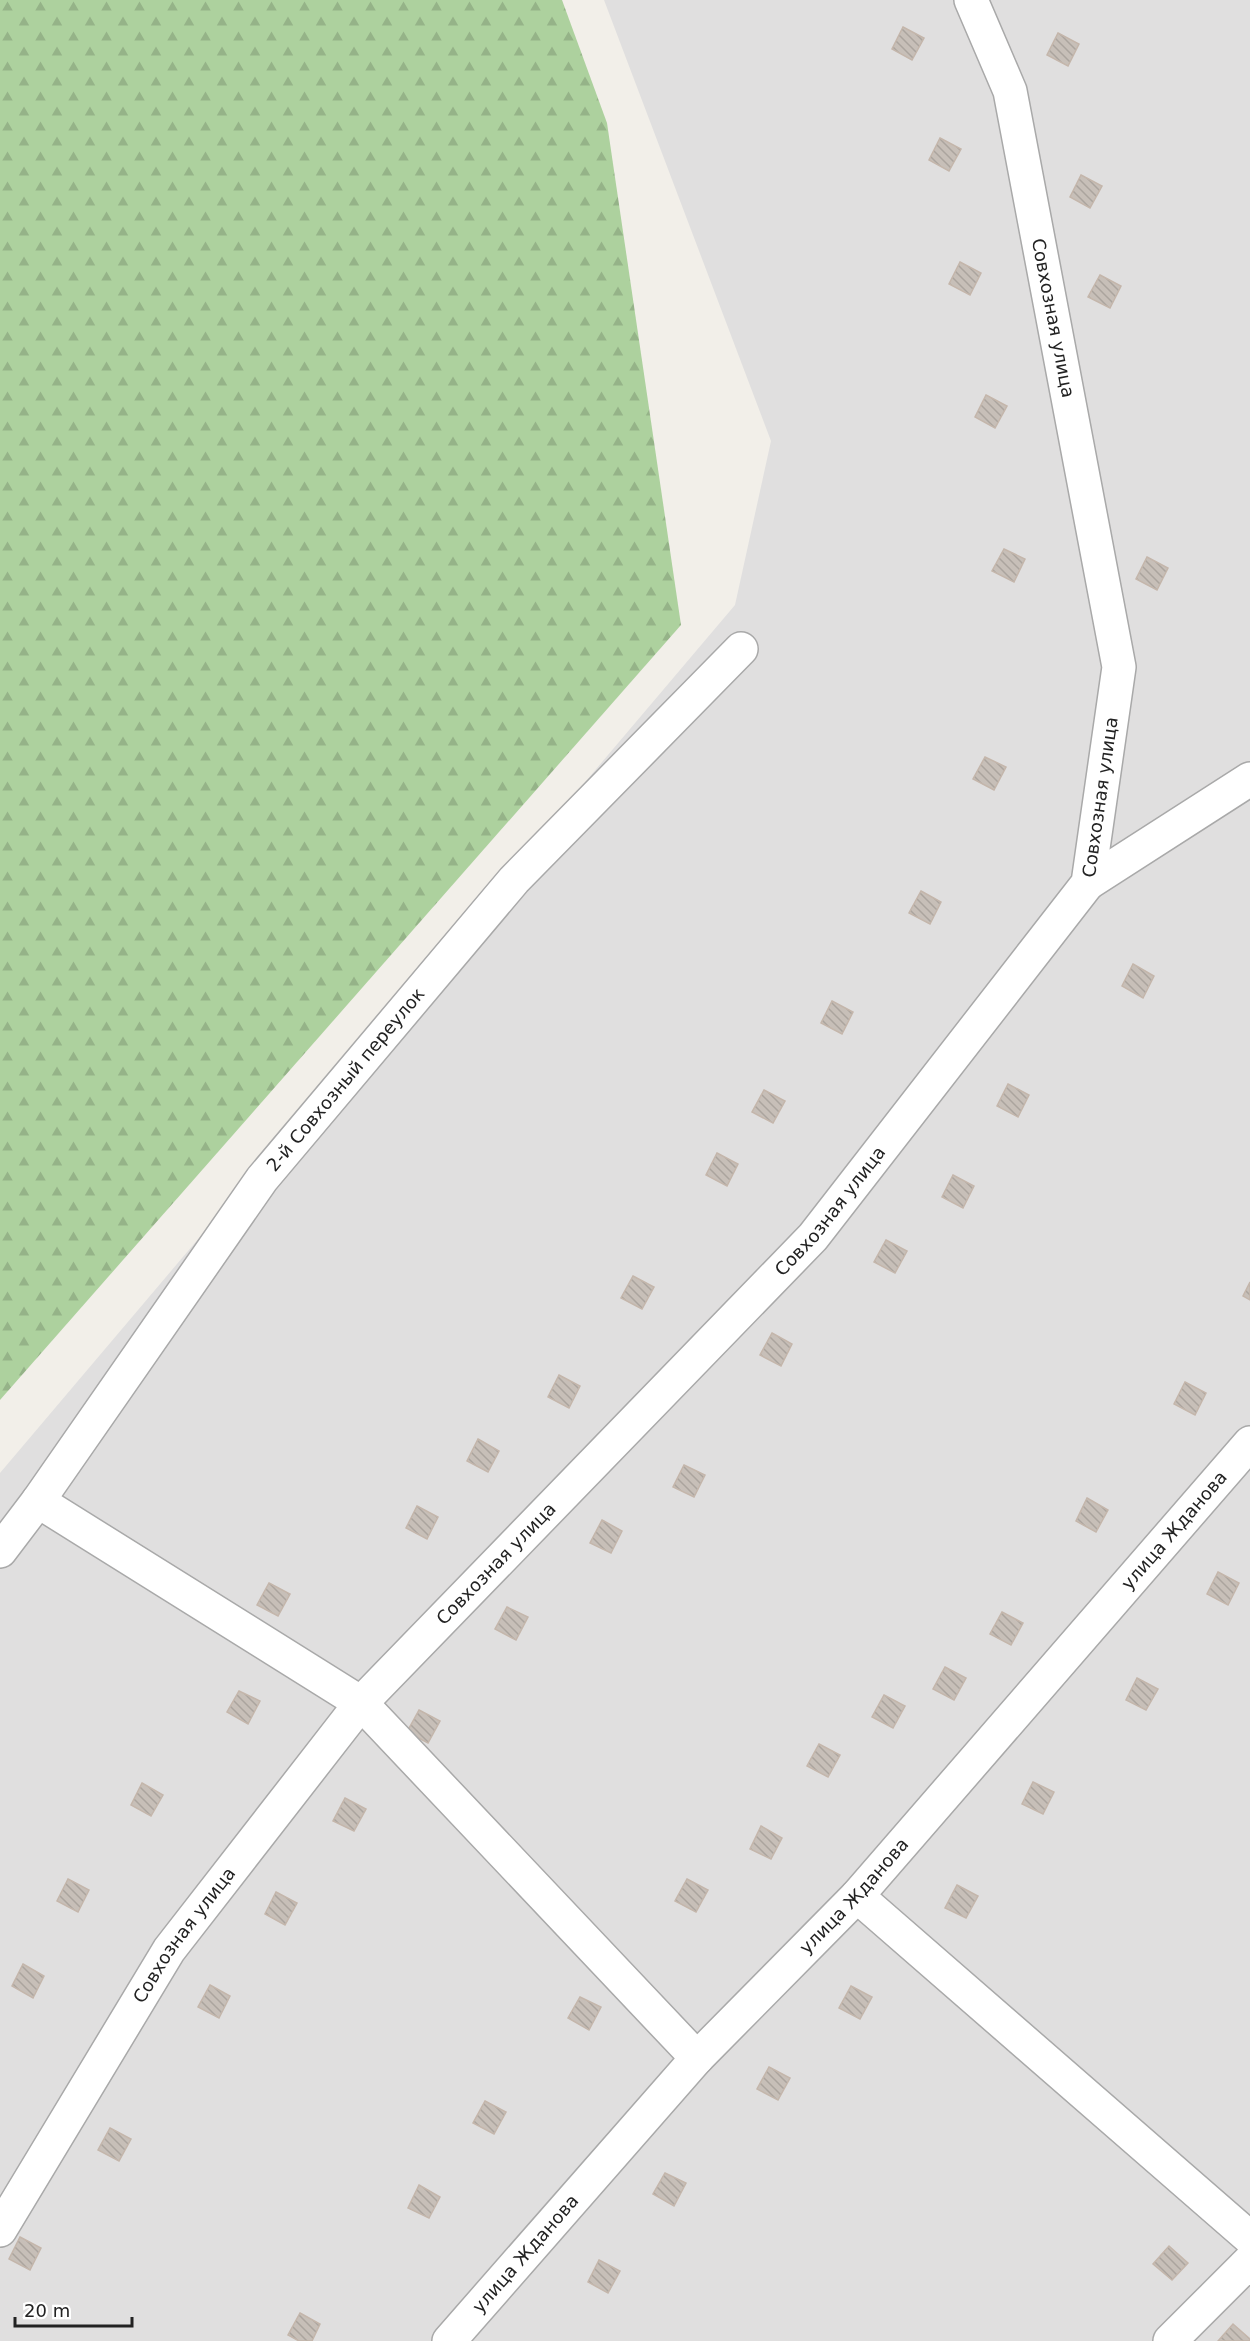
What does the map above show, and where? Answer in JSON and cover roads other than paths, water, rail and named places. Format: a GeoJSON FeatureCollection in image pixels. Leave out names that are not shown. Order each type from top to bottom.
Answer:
{"type":"FeatureCollection","features":[{"type":"Feature","properties":{"kind":"street","name":"Совхозная улица"},"geometry":{"type":"LineString","coordinates":[[0,2230],[169,1950],[361,1703],[813,1237],[1088,884],[1119,667],[1010,91],[971,0]]}},
{"type":"Feature","properties":{"kind":"street","name":"2-й Совхозный переулок"},"geometry":{"type":"LineString","coordinates":[[0,1551],[38,1501],[270,1170],[514,880],[741,649]]}},
{"type":"Feature","properties":{"kind":"street"},"geometry":{"type":"LineString","coordinates":[[1088,884],[1250,779]]}},
{"type":"Feature","properties":{"kind":"street","name":"улица Жданова"},"geometry":{"type":"LineString","coordinates":[[449,2341],[697,2058],[857,1896],[1250,1443]]}},
{"type":"Feature","properties":{"kind":"street"},"geometry":{"type":"LineString","coordinates":[[38,1501],[361,1703],[697,2058]]}},
{"type":"Feature","properties":{"kind":"street"},"geometry":{"type":"LineString","coordinates":[[857,1896],[1250,2238]]}},
{"type":"Feature","properties":{"kind":"street"},"geometry":{"type":"LineString","coordinates":[[1170,2341],[1250,2261]]}}]}
